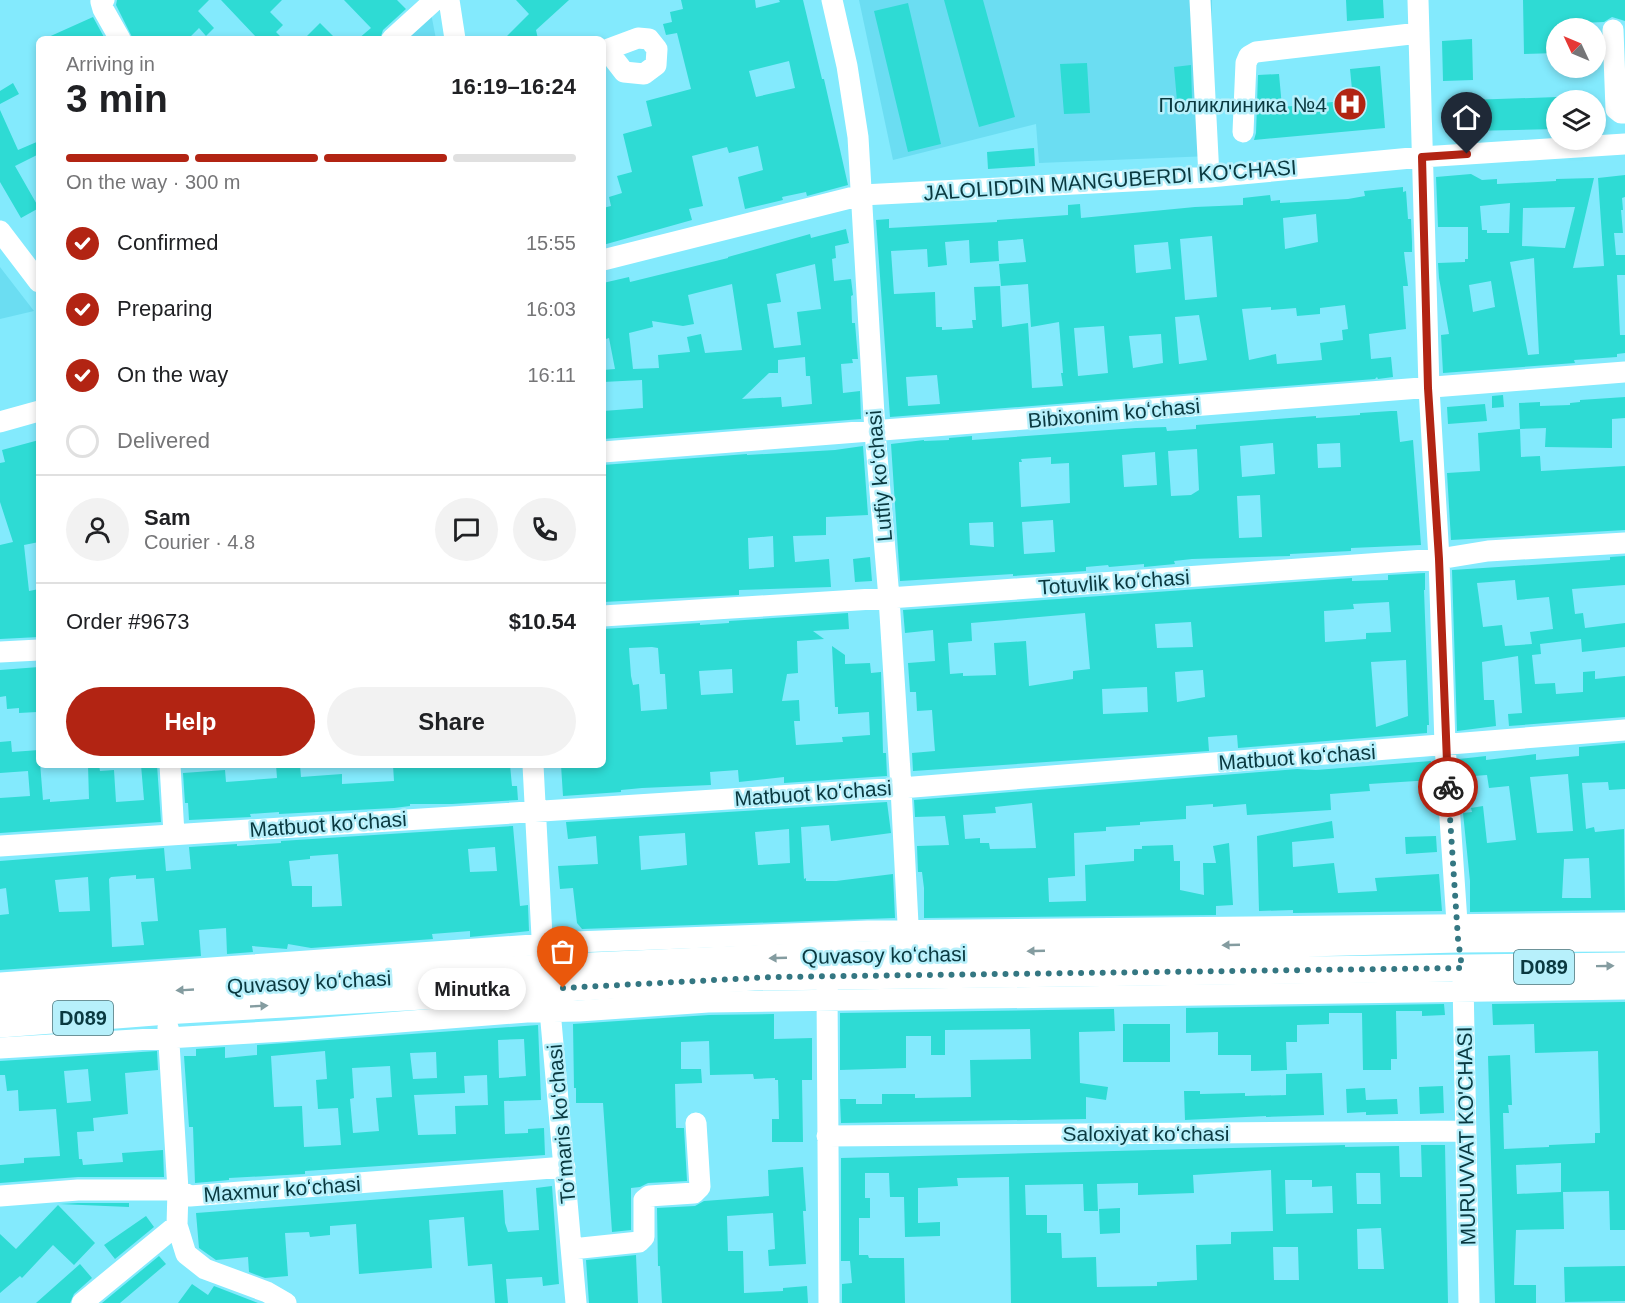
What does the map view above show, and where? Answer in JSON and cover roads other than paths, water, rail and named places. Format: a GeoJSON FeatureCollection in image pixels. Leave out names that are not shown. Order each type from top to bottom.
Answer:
{"type":"FeatureCollection","features":[{"type":"Feature","properties":{"kind":"main road","name":"Quvasoy koʻchasi"},"geometry":{"type":"LineString","coordinates":[[0,1024],[816,956],[908,943],[1458,932],[1625,938]]}},
{"type":"Feature","properties":{"kind":"main road","name":"Quvasoy koʻchasi"},"geometry":{"type":"LineString","coordinates":[[0,1003],[132,983],[754,977],[821,984],[1463,980],[1625,966]]}},
{"type":"Feature","properties":{"kind":"street"},"geometry":{"type":"LineString","coordinates":[[104,0],[103,9],[118,36]]}},
{"type":"Feature","properties":{"kind":"street"},"geometry":{"type":"LineString","coordinates":[[395,36],[435,0]]}},
{"type":"Feature","properties":{"kind":"street"},"geometry":{"type":"LineString","coordinates":[[449,0],[455,36]]}},
{"type":"Feature","properties":{"kind":"street","name":"Lutfiy koʻchasi"},"geometry":{"type":"LineString","coordinates":[[832,0],[847,66],[858,137],[875,432],[889,598],[901,788],[908,943]]}},
{"type":"Feature","properties":{"kind":"street"},"geometry":{"type":"LineString","coordinates":[[1200,0],[1209,177]]}},
{"type":"Feature","properties":{"kind":"street","name":"MURUVVAT KO'CHASI"},"geometry":{"type":"LineString","coordinates":[[1418,0],[1428,388],[1439,559],[1445,745],[1463,980],[1469,1303]]}},
{"type":"Feature","properties":{"kind":"street"},"geometry":{"type":"LineString","coordinates":[[1613,30],[1616,109],[1625,113]]}},
{"type":"Feature","properties":{"kind":"street"},"geometry":{"type":"LineString","coordinates":[[1243,132],[1246,63],[1249,56],[1256,52],[1419,33]]}},
{"type":"Feature","properties":{"kind":"street","name":"JALOLIDDIN MANGUBERDI KO'CHASI"},"geometry":{"type":"LineString","coordinates":[[606,259],[862,195],[1209,177],[1422,157],[1625,144]]}},
{"type":"Feature","properties":{"kind":"street"},"geometry":{"type":"LineString","coordinates":[[0,231],[36,278]]}},
{"type":"Feature","properties":{"kind":"street","name":"Bibixonim koʻchasi"},"geometry":{"type":"LineString","coordinates":[[606,452],[1625,372]]}},
{"type":"Feature","properties":{"kind":"street"},"geometry":{"type":"LineString","coordinates":[[0,422],[36,412]]}},
{"type":"Feature","properties":{"kind":"street","name":"Totuvlik koʻchasi"},"geometry":{"type":"LineString","coordinates":[[606,616],[1439,559],[1488,551],[1625,543]]}},
{"type":"Feature","properties":{"kind":"street"},"geometry":{"type":"LineString","coordinates":[[0,652],[36,650]]}},
{"type":"Feature","properties":{"kind":"street","name":"Matbuot koʻchasi"},"geometry":{"type":"LineString","coordinates":[[0,846],[901,788],[1625,730]]}},
{"type":"Feature","properties":{"kind":"street"},"geometry":{"type":"LineString","coordinates":[[170,768],[174,834]]}},
{"type":"Feature","properties":{"kind":"street","name":"Toʻmaris koʻchasi"},"geometry":{"type":"LineString","coordinates":[[534,768],[546,978],[576,1303]]}},
{"type":"Feature","properties":{"kind":"street"},"geometry":{"type":"LineString","coordinates":[[1458,932],[1625,923]]}},
{"type":"Feature","properties":{"kind":"street"},"geometry":{"type":"LineString","coordinates":[[0,1048],[170,1040],[546,978]]}},
{"type":"Feature","properties":{"kind":"street"},"geometry":{"type":"LineString","coordinates":[[1463,980],[1625,989]]}},
{"type":"Feature","properties":{"kind":"street"},"geometry":{"type":"LineString","coordinates":[[0,984],[132,983]]}},
{"type":"Feature","properties":{"kind":"street"},"geometry":{"type":"LineString","coordinates":[[821,984],[827,1136],[829,1303]]}},
{"type":"Feature","properties":{"kind":"street"},"geometry":{"type":"LineString","coordinates":[[173,1011],[170,1040],[178,1190],[177,1225],[186,1254],[205,1269],[267,1292],[286,1303]]}},
{"type":"Feature","properties":{"kind":"street"},"geometry":{"type":"LineString","coordinates":[[572,1249],[639,1242],[644,1237],[644,1200],[649,1196],[694,1193],[700,1187],[696,1124]]}},
{"type":"Feature","properties":{"kind":"street","name":"Saloxiyat koʻchasi"},"geometry":{"type":"LineString","coordinates":[[827,1136],[1465,1131]]}},
{"type":"Feature","properties":{"kind":"street","name":"Maxmur koʻchasi"},"geometry":{"type":"LineString","coordinates":[[0,1196],[78,1190],[178,1190],[190,1196],[565,1167]]}},
{"type":"Feature","properties":{"kind":"street"},"geometry":{"type":"LineString","coordinates":[[82,1303],[177,1225]]}},
{"type":"Feature","properties":{"kind":"place","name":"Поликлиника №4"},"geometry":{"type":"Point","coordinates":[1350,104]}},
{"type":"Feature","properties":{"kind":"place","name":"Minutka"},"geometry":{"type":"Point","coordinates":[563,988]}}]}
